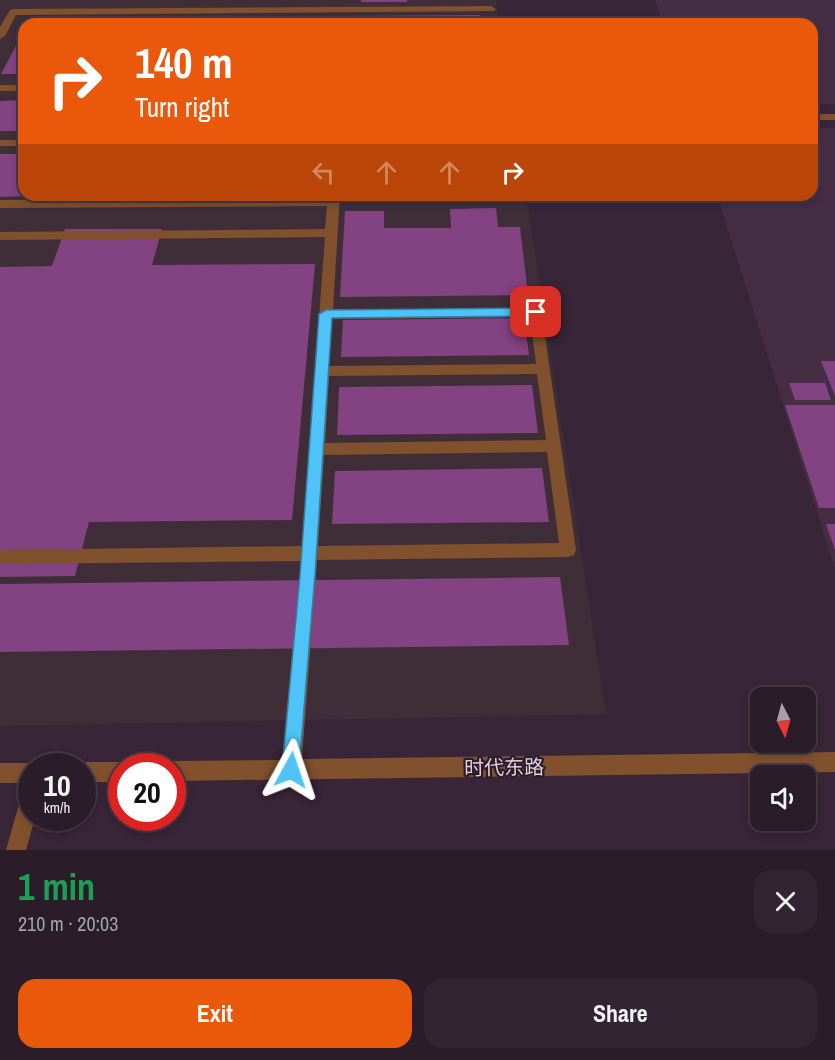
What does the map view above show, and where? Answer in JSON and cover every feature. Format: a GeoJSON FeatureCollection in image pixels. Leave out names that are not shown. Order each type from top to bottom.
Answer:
{"type":"FeatureCollection","features":[{"type":"Feature","properties":{"kind":"street"},"geometry":{"type":"LineString","coordinates":[[0,36],[13,12],[347,5],[491,8]]}},
{"type":"Feature","properties":{"kind":"street"},"geometry":{"type":"LineString","coordinates":[[0,88],[18,88]]}},
{"type":"Feature","properties":{"kind":"street"},"geometry":{"type":"LineString","coordinates":[[818,117],[835,117]]}},
{"type":"Feature","properties":{"kind":"street"},"geometry":{"type":"LineString","coordinates":[[0,143],[18,143]]}},
{"type":"Feature","properties":{"kind":"street"},"geometry":{"type":"LineString","coordinates":[[0,204],[167,201]]}},
{"type":"Feature","properties":{"kind":"street"},"geometry":{"type":"LineString","coordinates":[[291,770],[334,201]]}},
{"type":"Feature","properties":{"kind":"street"},"geometry":{"type":"LineString","coordinates":[[0,236],[331,233]]}},
{"type":"Feature","properties":{"kind":"street"},"geometry":{"type":"LineString","coordinates":[[0,557],[568,550],[536,312],[326,314]]}},
{"type":"Feature","properties":{"kind":"street"},"geometry":{"type":"LineString","coordinates":[[322,371],[544,369]]}},
{"type":"Feature","properties":{"kind":"street"},"geometry":{"type":"LineString","coordinates":[[316,449],[554,446]]}},
{"type":"Feature","properties":{"kind":"street","name":"时代东路"},"geometry":{"type":"LineString","coordinates":[[186,771],[835,762]]}},
{"type":"Feature","properties":{"kind":"street"},"geometry":{"type":"LineString","coordinates":[[0,773],[18,773]]}},
{"type":"Feature","properties":{"kind":"street"},"geometry":{"type":"LineString","coordinates":[[16,850],[21,831]]}},
{"type":"Feature","properties":{"kind":"shaded area"},"geometry":{"type":"Polygon","coordinates":[[[0,0],[496,0],[499,18],[18,18],[18,201],[527,201],[606,714],[0,726],[0,0]]]}},
{"type":"Feature","properties":{"kind":"shaded area"},"geometry":{"type":"Polygon","coordinates":[[[655,0],[835,0],[835,104],[818,104],[818,18],[661,18],[655,0]]]}},
{"type":"Feature","properties":{"kind":"shaded area"},"geometry":{"type":"Polygon","coordinates":[[[818,128],[835,128],[835,569],[719,201],[818,201],[818,128]]]}},
{"type":"Feature","properties":{"kind":"building"},"geometry":{"type":"Polygon","coordinates":[[[361,0],[407,0],[407,2],[361,2],[361,0]]]}},
{"type":"Feature","properties":{"kind":"building"},"geometry":{"type":"Polygon","coordinates":[[[480,15],[480,18],[361,18],[361,16],[480,15]]]}},
{"type":"Feature","properties":{"kind":"building"},"geometry":{"type":"Polygon","coordinates":[[[18,42],[18,74],[1,74],[18,42]]]}},
{"type":"Feature","properties":{"kind":"building"},"geometry":{"type":"Polygon","coordinates":[[[18,100],[18,131],[0,131],[0,101],[18,100]]]}},
{"type":"Feature","properties":{"kind":"building"},"geometry":{"type":"Polygon","coordinates":[[[0,154],[18,154],[18,196],[0,197],[0,154]]]}},
{"type":"Feature","properties":{"kind":"building"},"geometry":{"type":"Polygon","coordinates":[[[496,208],[498,227],[520,227],[528,295],[340,297],[345,211],[384,211],[384,228],[451,228],[450,209],[496,208]]]}},
{"type":"Feature","properties":{"kind":"building"},"geometry":{"type":"Polygon","coordinates":[[[65,229],[162,229],[152,265],[315,264],[292,520],[89,522],[75,576],[0,577],[0,267],[52,266],[65,229]]]}},
{"type":"Feature","properties":{"kind":"building"},"geometry":{"type":"Polygon","coordinates":[[[524,318],[529,355],[341,357],[343,320],[524,318]]]}},
{"type":"Feature","properties":{"kind":"building"},"geometry":{"type":"Polygon","coordinates":[[[821,361],[835,361],[835,396],[821,361]]]}},
{"type":"Feature","properties":{"kind":"building"},"geometry":{"type":"Polygon","coordinates":[[[789,383],[825,383],[831,400],[795,400],[789,383]]]}},
{"type":"Feature","properties":{"kind":"building"},"geometry":{"type":"Polygon","coordinates":[[[532,385],[538,433],[337,435],[339,387],[532,385]]]}},
{"type":"Feature","properties":{"kind":"building"},"geometry":{"type":"Polygon","coordinates":[[[785,405],[835,405],[835,508],[819,508],[785,405]]]}},
{"type":"Feature","properties":{"kind":"building"},"geometry":{"type":"Polygon","coordinates":[[[542,468],[549,522],[332,524],[335,471],[542,468]]]}},
{"type":"Feature","properties":{"kind":"building"},"geometry":{"type":"Polygon","coordinates":[[[826,524],[835,524],[835,550],[826,524]]]}},
{"type":"Feature","properties":{"kind":"building"},"geometry":{"type":"Polygon","coordinates":[[[560,577],[569,645],[0,652],[0,584],[560,577]]]}},
{"type":"Feature","properties":{"kind":"route"},"geometry":{"type":"LineString","coordinates":[[291,770],[308,575],[326,314],[536,312]]}}]}
